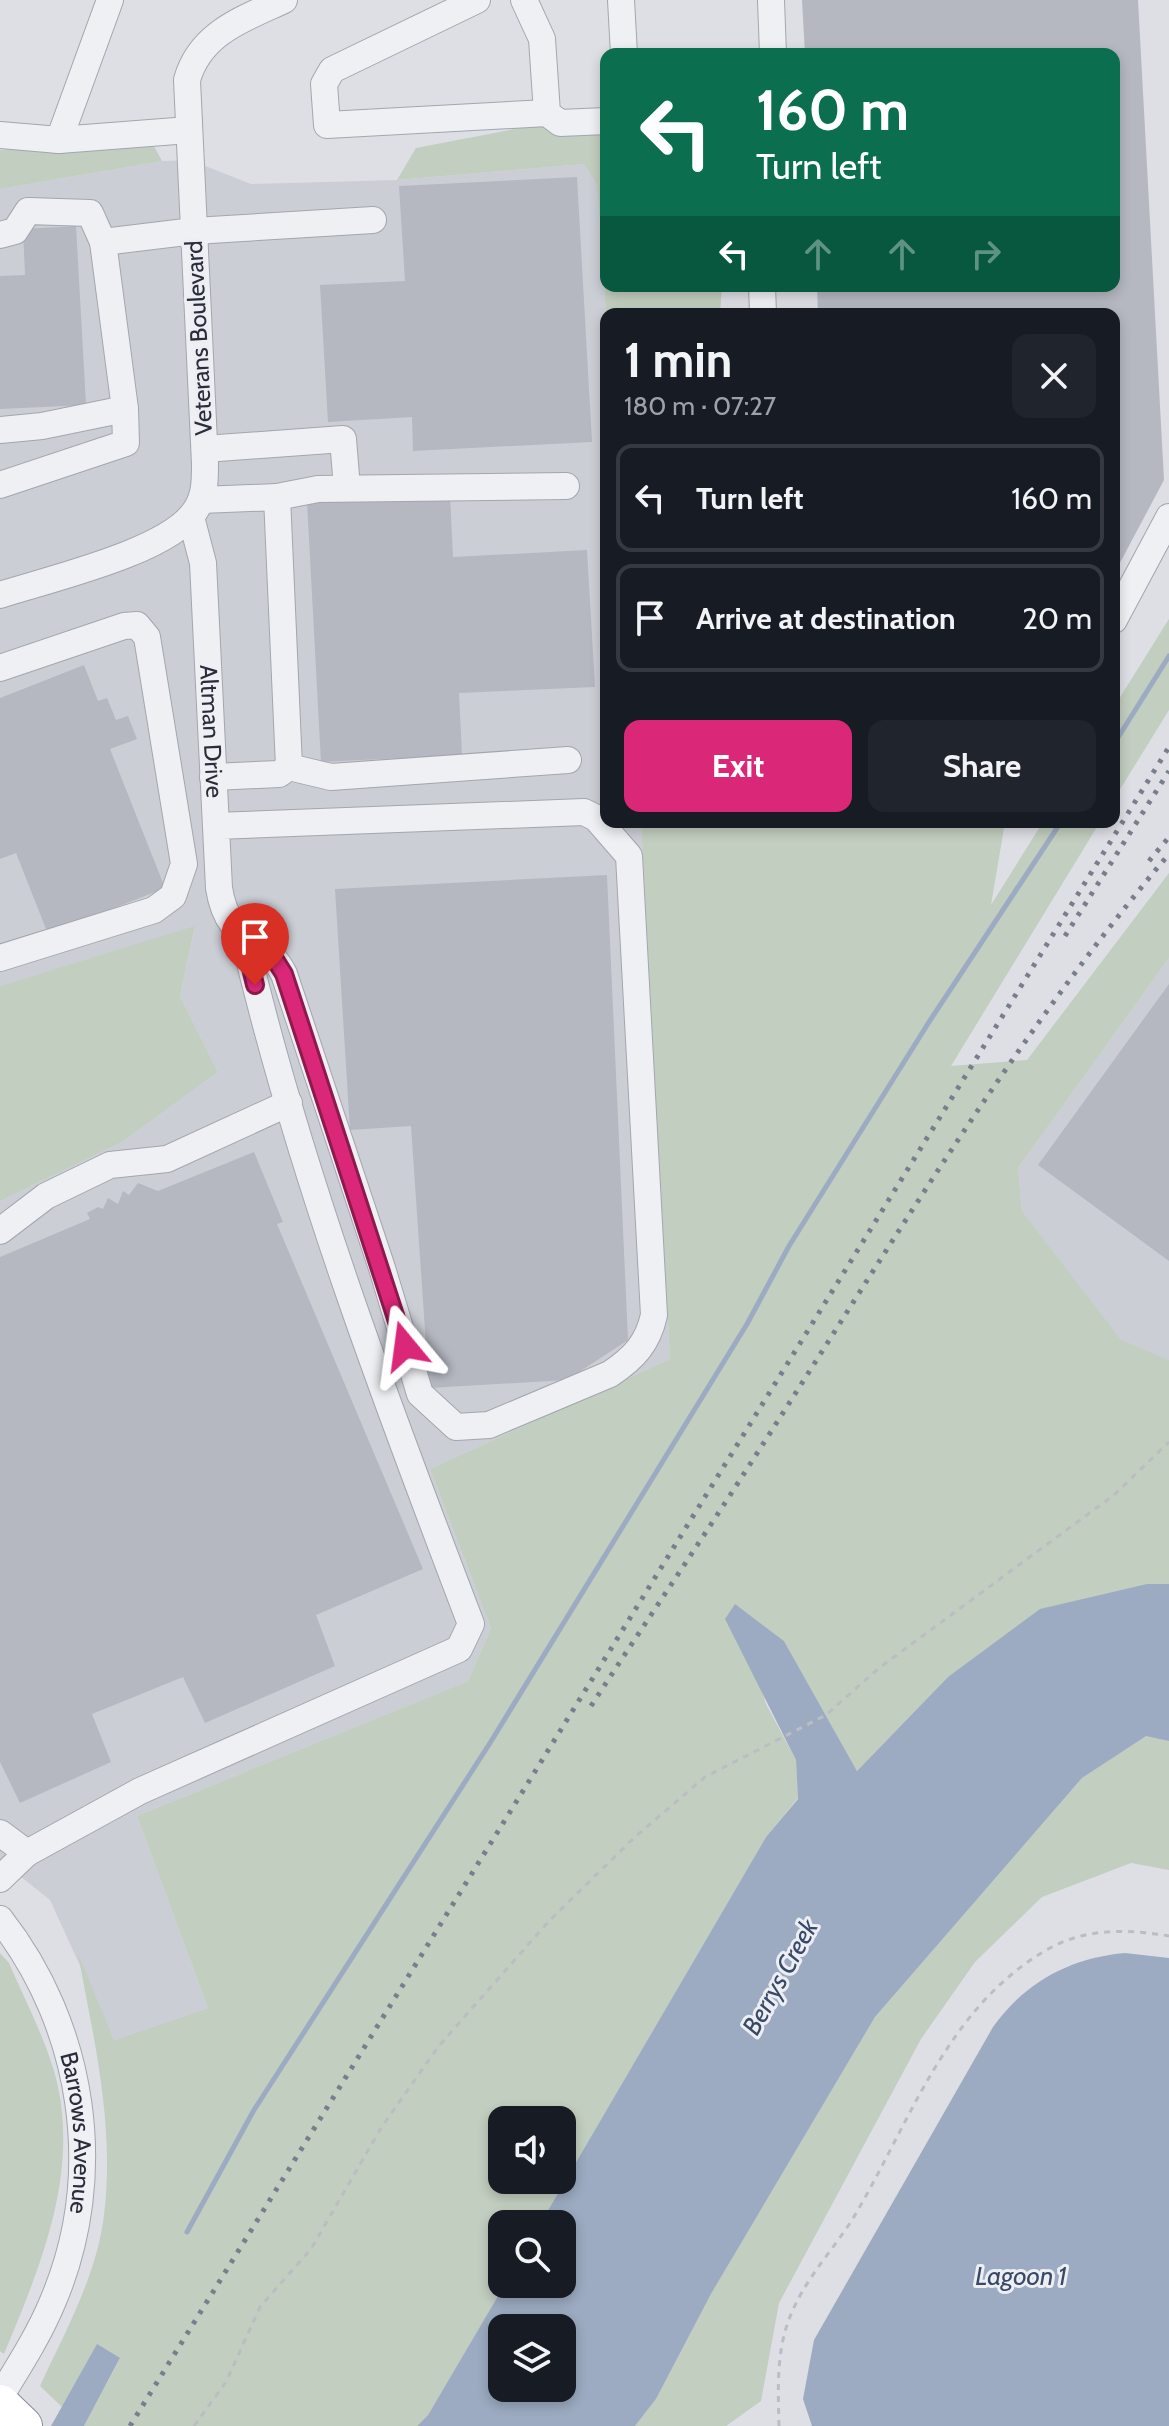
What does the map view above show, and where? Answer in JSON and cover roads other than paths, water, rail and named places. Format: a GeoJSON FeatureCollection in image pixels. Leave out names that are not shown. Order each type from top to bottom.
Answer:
{"type":"FeatureCollection","features":[{"type":"Feature","properties":{"kind":"highway"},"geometry":{"type":"LineString","coordinates":[[0,2404],[23,2426]]}},
{"type":"Feature","properties":{"kind":"street"},"geometry":{"type":"LineString","coordinates":[[59,140],[110,0]]}},
{"type":"Feature","properties":{"kind":"street","name":"Veterans Boulevard"},"geometry":{"type":"LineString","coordinates":[[196,508],[205,449],[187,80],[197,55],[226,28],[284,0]]}},
{"type":"Feature","properties":{"kind":"street"},"geometry":{"type":"LineString","coordinates":[[477,0],[332,70],[324,84],[327,125],[547,113],[560,123],[600,121]]}},
{"type":"Feature","properties":{"kind":"street"},"geometry":{"type":"LineString","coordinates":[[524,0],[542,39],[547,113]]}},
{"type":"Feature","properties":{"kind":"street"},"geometry":{"type":"LineString","coordinates":[[621,0],[624,48]]}},
{"type":"Feature","properties":{"kind":"street"},"geometry":{"type":"LineString","coordinates":[[771,0],[773,48]]}},
{"type":"Feature","properties":{"kind":"street"},"geometry":{"type":"LineString","coordinates":[[0,135],[59,140],[189,130]]}},
{"type":"Feature","properties":{"kind":"street"},"geometry":{"type":"LineString","coordinates":[[0,235],[15,231],[28,211],[90,213],[103,242],[125,409],[126,443],[0,485]]}},
{"type":"Feature","properties":{"kind":"street"},"geometry":{"type":"LineString","coordinates":[[103,242],[194,231],[373,220]]}},
{"type":"Feature","properties":{"kind":"street"},"geometry":{"type":"LineString","coordinates":[[0,430],[42,426],[125,409]]}},
{"type":"Feature","properties":{"kind":"street"},"geometry":{"type":"LineString","coordinates":[[205,449],[343,439],[347,488]]}},
{"type":"Feature","properties":{"kind":"street"},"geometry":{"type":"LineString","coordinates":[[0,595],[154,544],[174,533],[196,508],[318,489],[566,486]]}},
{"type":"Feature","properties":{"kind":"street"},"geometry":{"type":"LineString","coordinates":[[277,497],[289,767]]}},
{"type":"Feature","properties":{"kind":"street","name":"Altman Drive"},"geometry":{"type":"LineString","coordinates":[[196,508],[203,563],[221,903],[234,929],[244,938]]}},
{"type":"Feature","properties":{"kind":"street"},"geometry":{"type":"LineString","coordinates":[[1120,609],[1169,517]]}},
{"type":"Feature","properties":{"kind":"street"},"geometry":{"type":"LineString","coordinates":[[0,668],[124,626],[137,625],[147,637],[184,864],[173,896],[154,910],[0,958]]}},
{"type":"Feature","properties":{"kind":"street"},"geometry":{"type":"LineString","coordinates":[[213,777],[279,774],[289,767],[331,777],[568,760]]}},
{"type":"Feature","properties":{"kind":"street"},"geometry":{"type":"LineString","coordinates":[[216,826],[584,812],[600,823]]}},
{"type":"Feature","properties":{"kind":"street"},"geometry":{"type":"LineString","coordinates":[[244,938],[274,958],[284,974],[382,1268],[420,1394],[456,1427],[489,1425],[610,1374],[627,1363],[649,1335],[654,1315],[629,856],[605,828]]}},
{"type":"Feature","properties":{"kind":"street"},"geometry":{"type":"LineString","coordinates":[[0,1879],[27,1853],[140,1791],[459,1649],[471,1624],[378,1381],[266,1031],[244,938]]}},
{"type":"Feature","properties":{"kind":"street"},"geometry":{"type":"LineString","coordinates":[[0,1231],[46,1196],[110,1165],[167,1159],[289,1103]]}},
{"type":"Feature","properties":{"kind":"street"},"geometry":{"type":"LineString","coordinates":[[0,1833],[27,1853]]}},
{"type":"Feature","properties":{"kind":"street","name":"Barrows Avenue"},"geometry":{"type":"LineString","coordinates":[[0,1919],[41,1983],[65,2040],[77,2086],[83,2149],[78,2212],[62,2277],[45,2320],[0,2397]]}},
{"type":"Feature","properties":{"kind":"water","name":"Berrys Creek"},"geometry":{"type":"Polygon","coordinates":[[[1147,1584],[1169,1584],[1169,1741],[1146,1736],[1082,1778],[875,2017],[711,2294],[656,2399],[635,2426],[417,2426],[428,2415],[497,2298],[576,2298],[576,2210],[548,2210],[558,2194],[576,2194],[576,2162],[766,1837],[798,1799],[796,1760],[725,1619],[735,1604],[784,1641],[857,1771],[948,1677],[1040,1609],[1147,1584]]]}},
{"type":"Feature","properties":{"kind":"water","name":"Lagoon 1"},"geometry":{"type":"Polygon","coordinates":[[[1125,1953],[1169,1958],[1169,2426],[812,2426],[803,2399],[814,2340],[993,2027],[1019,1997],[1050,1975],[1086,1960],[1125,1953]]]}},
{"type":"Feature","properties":{"kind":"water"},"geometry":{"type":"Polygon","coordinates":[[[97,2344],[120,2358],[84,2426],[51,2426],[97,2344]]]}},
{"type":"Feature","properties":{"kind":"waterway"},"geometry":{"type":"LineString","coordinates":[[1120,734],[1169,656]]}},
{"type":"Feature","properties":{"kind":"waterway"},"geometry":{"type":"LineString","coordinates":[[187,2232],[254,2110],[490,1743],[747,1324],[789,1246],[929,1022],[1057,828]]}},
{"type":"Feature","properties":{"kind":"railway"},"geometry":{"type":"LineString","coordinates":[[1120,826],[1169,747]]}},
{"type":"Feature","properties":{"kind":"railway"},"geometry":{"type":"LineString","coordinates":[[1065,936],[1169,771]]}},
{"type":"Feature","properties":{"kind":"railway"},"geometry":{"type":"LineString","coordinates":[[130,2426],[1119,828]]}},
{"type":"Feature","properties":{"kind":"railway"},"geometry":{"type":"LineString","coordinates":[[1149,861],[1169,837]]}},
{"type":"Feature","properties":{"kind":"railway"},"geometry":{"type":"LineString","coordinates":[[591,1706],[1003,1073],[1111,925],[1169,854]]}}]}
